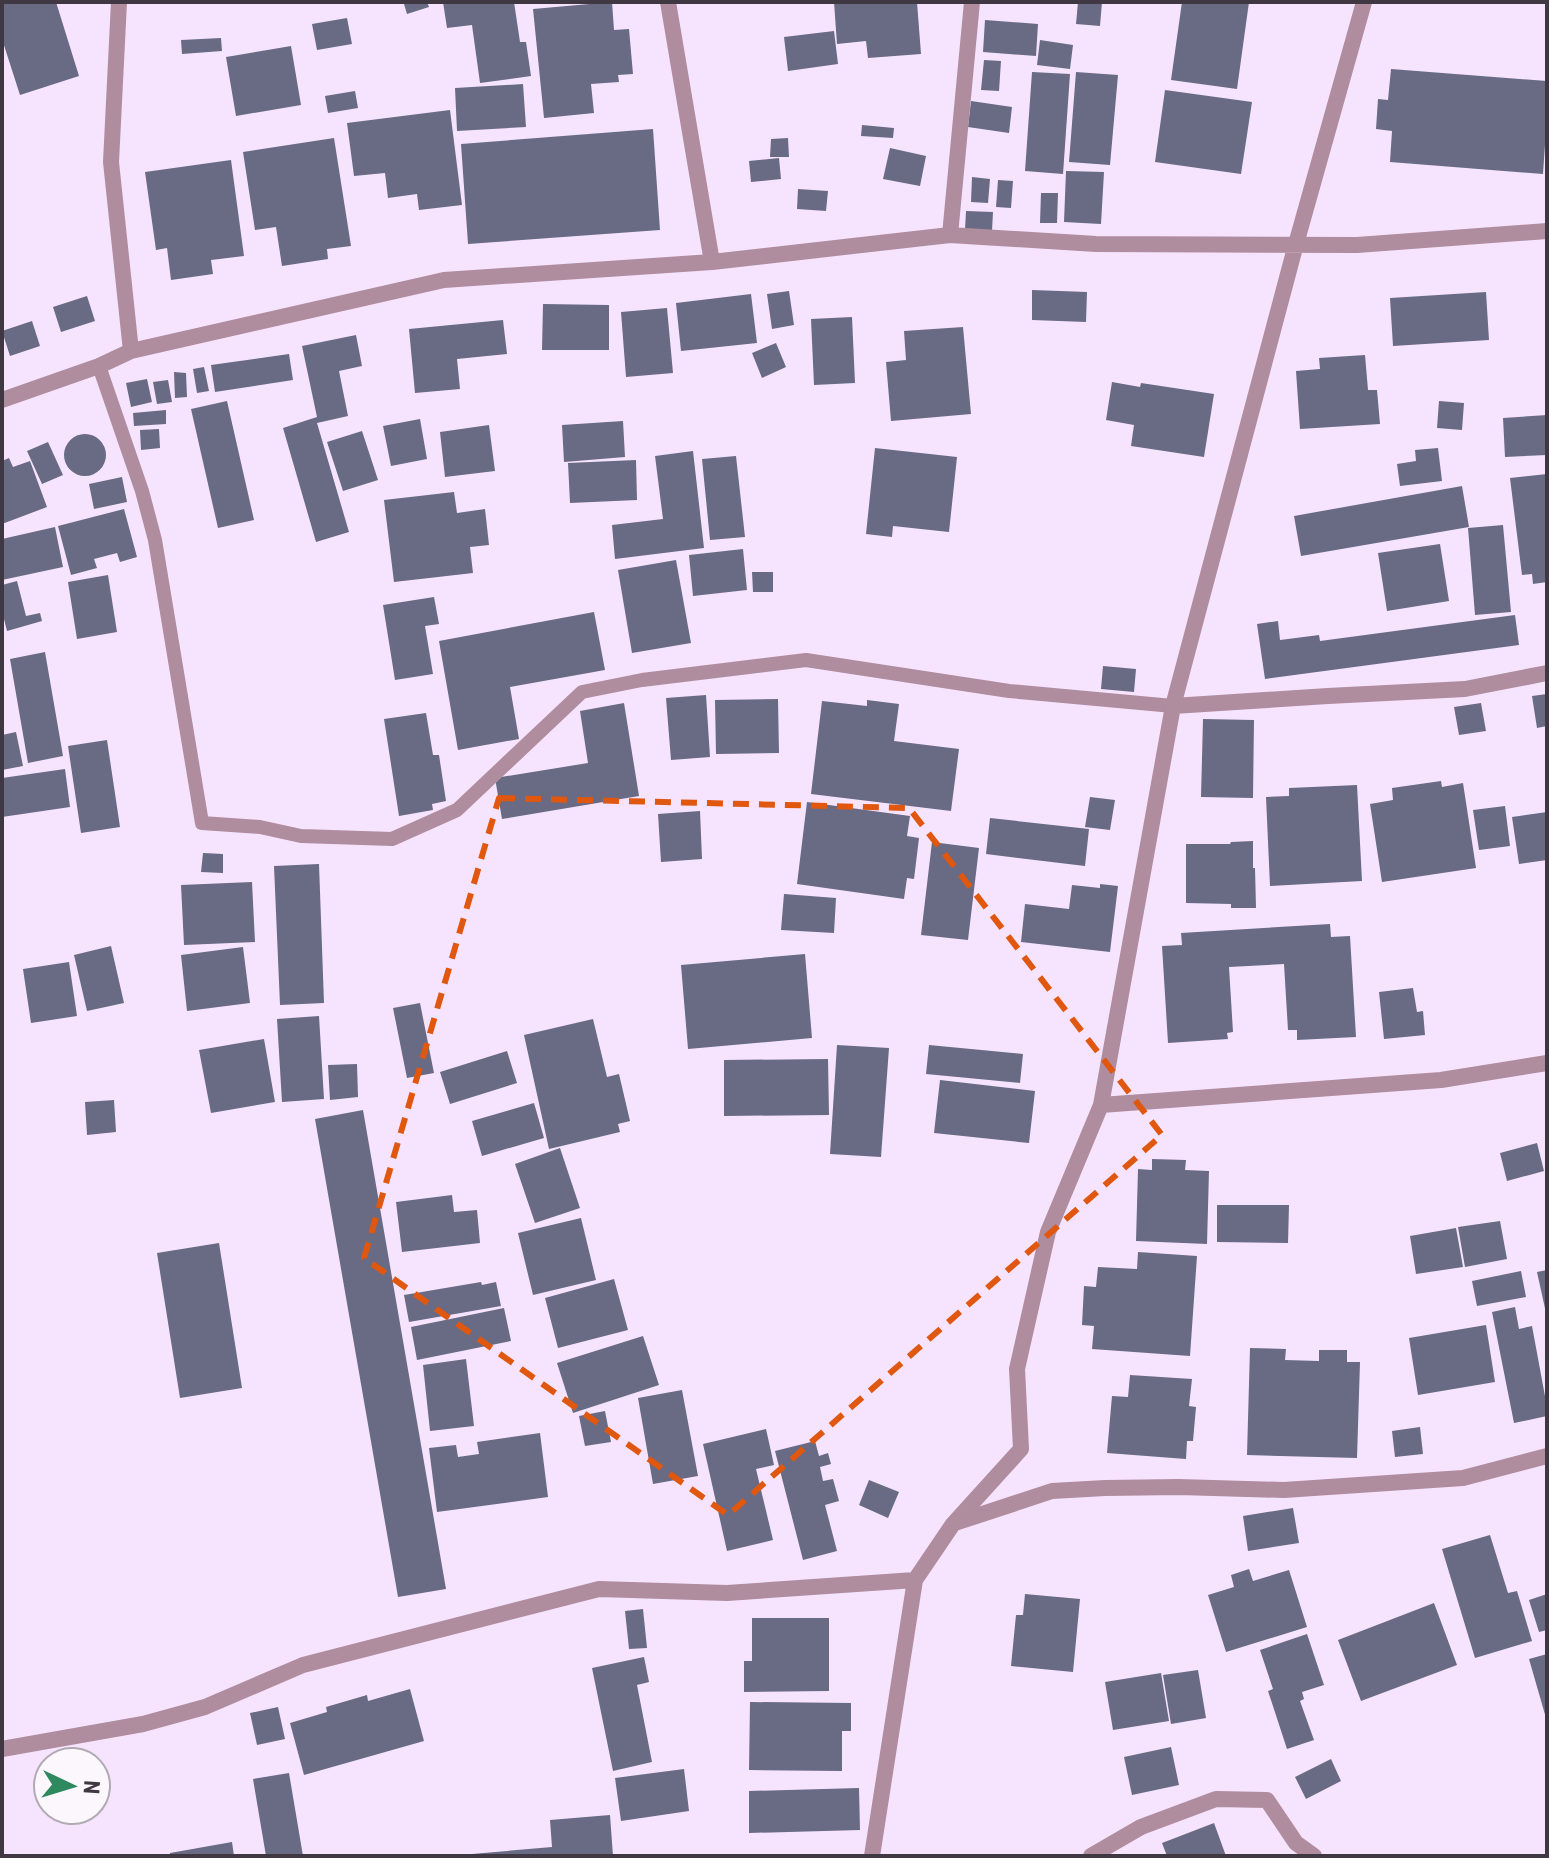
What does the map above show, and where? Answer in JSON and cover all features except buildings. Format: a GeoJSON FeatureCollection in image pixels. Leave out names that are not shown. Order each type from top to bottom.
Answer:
{"type":"FeatureCollection","features":[{"type":"Feature","properties":{"kind":"street"},"geometry":{"type":"LineString","coordinates":[[119,2],[111,162],[131,351]]}},
{"type":"Feature","properties":{"kind":"street"},"geometry":{"type":"LineString","coordinates":[[668,2],[712,262]]}},
{"type":"Feature","properties":{"kind":"street"},"geometry":{"type":"LineString","coordinates":[[950,235],[972,2]]}},
{"type":"Feature","properties":{"kind":"street"},"geometry":{"type":"LineString","coordinates":[[872,1856],[915,1580],[953,1524],[1021,1449],[1017,1369],[1048,1232],[1101,1105],[1173,706],[1364,2]]}},
{"type":"Feature","properties":{"kind":"street"},"geometry":{"type":"LineString","coordinates":[[2,400],[99,366],[131,351],[444,280],[712,262],[950,235],[1096,244],[1357,245],[1547,231]]}},
{"type":"Feature","properties":{"kind":"street"},"geometry":{"type":"LineString","coordinates":[[1173,706],[1465,689],[1547,673]]}},
{"type":"Feature","properties":{"kind":"street"},"geometry":{"type":"LineString","coordinates":[[1101,1105],[1441,1080],[1547,1063]]}},
{"type":"Feature","properties":{"kind":"street"},"geometry":{"type":"LineString","coordinates":[[953,1524],[1052,1491],[1179,1487],[1284,1490],[1463,1478],[1547,1456]]}},
{"type":"Feature","properties":{"kind":"street"},"geometry":{"type":"LineString","coordinates":[[2,1749],[143,1724],[205,1707],[303,1665],[599,1589],[727,1593],[915,1580]]}},
{"type":"Feature","properties":{"kind":"street"},"geometry":{"type":"LineString","coordinates":[[1091,1856],[1141,1827],[1216,1799],[1267,1800],[1296,1843],[1314,1856]]}},
{"type":"Feature","properties":{"kind":"lane"},"geometry":{"type":"LineString","coordinates":[[99,366],[142,491],[155,540],[202,823],[260,827],[301,836],[392,839],[457,810],[582,692],[642,680],[806,660],[1009,691],[1173,706]]}},
{"type":"Feature","properties":{"kind":"highlighted area"},"geometry":{"type":"Polygon","coordinates":[[[499,798],[909,808],[1162,1135],[728,1515],[364,1258],[499,798]]]}}]}
